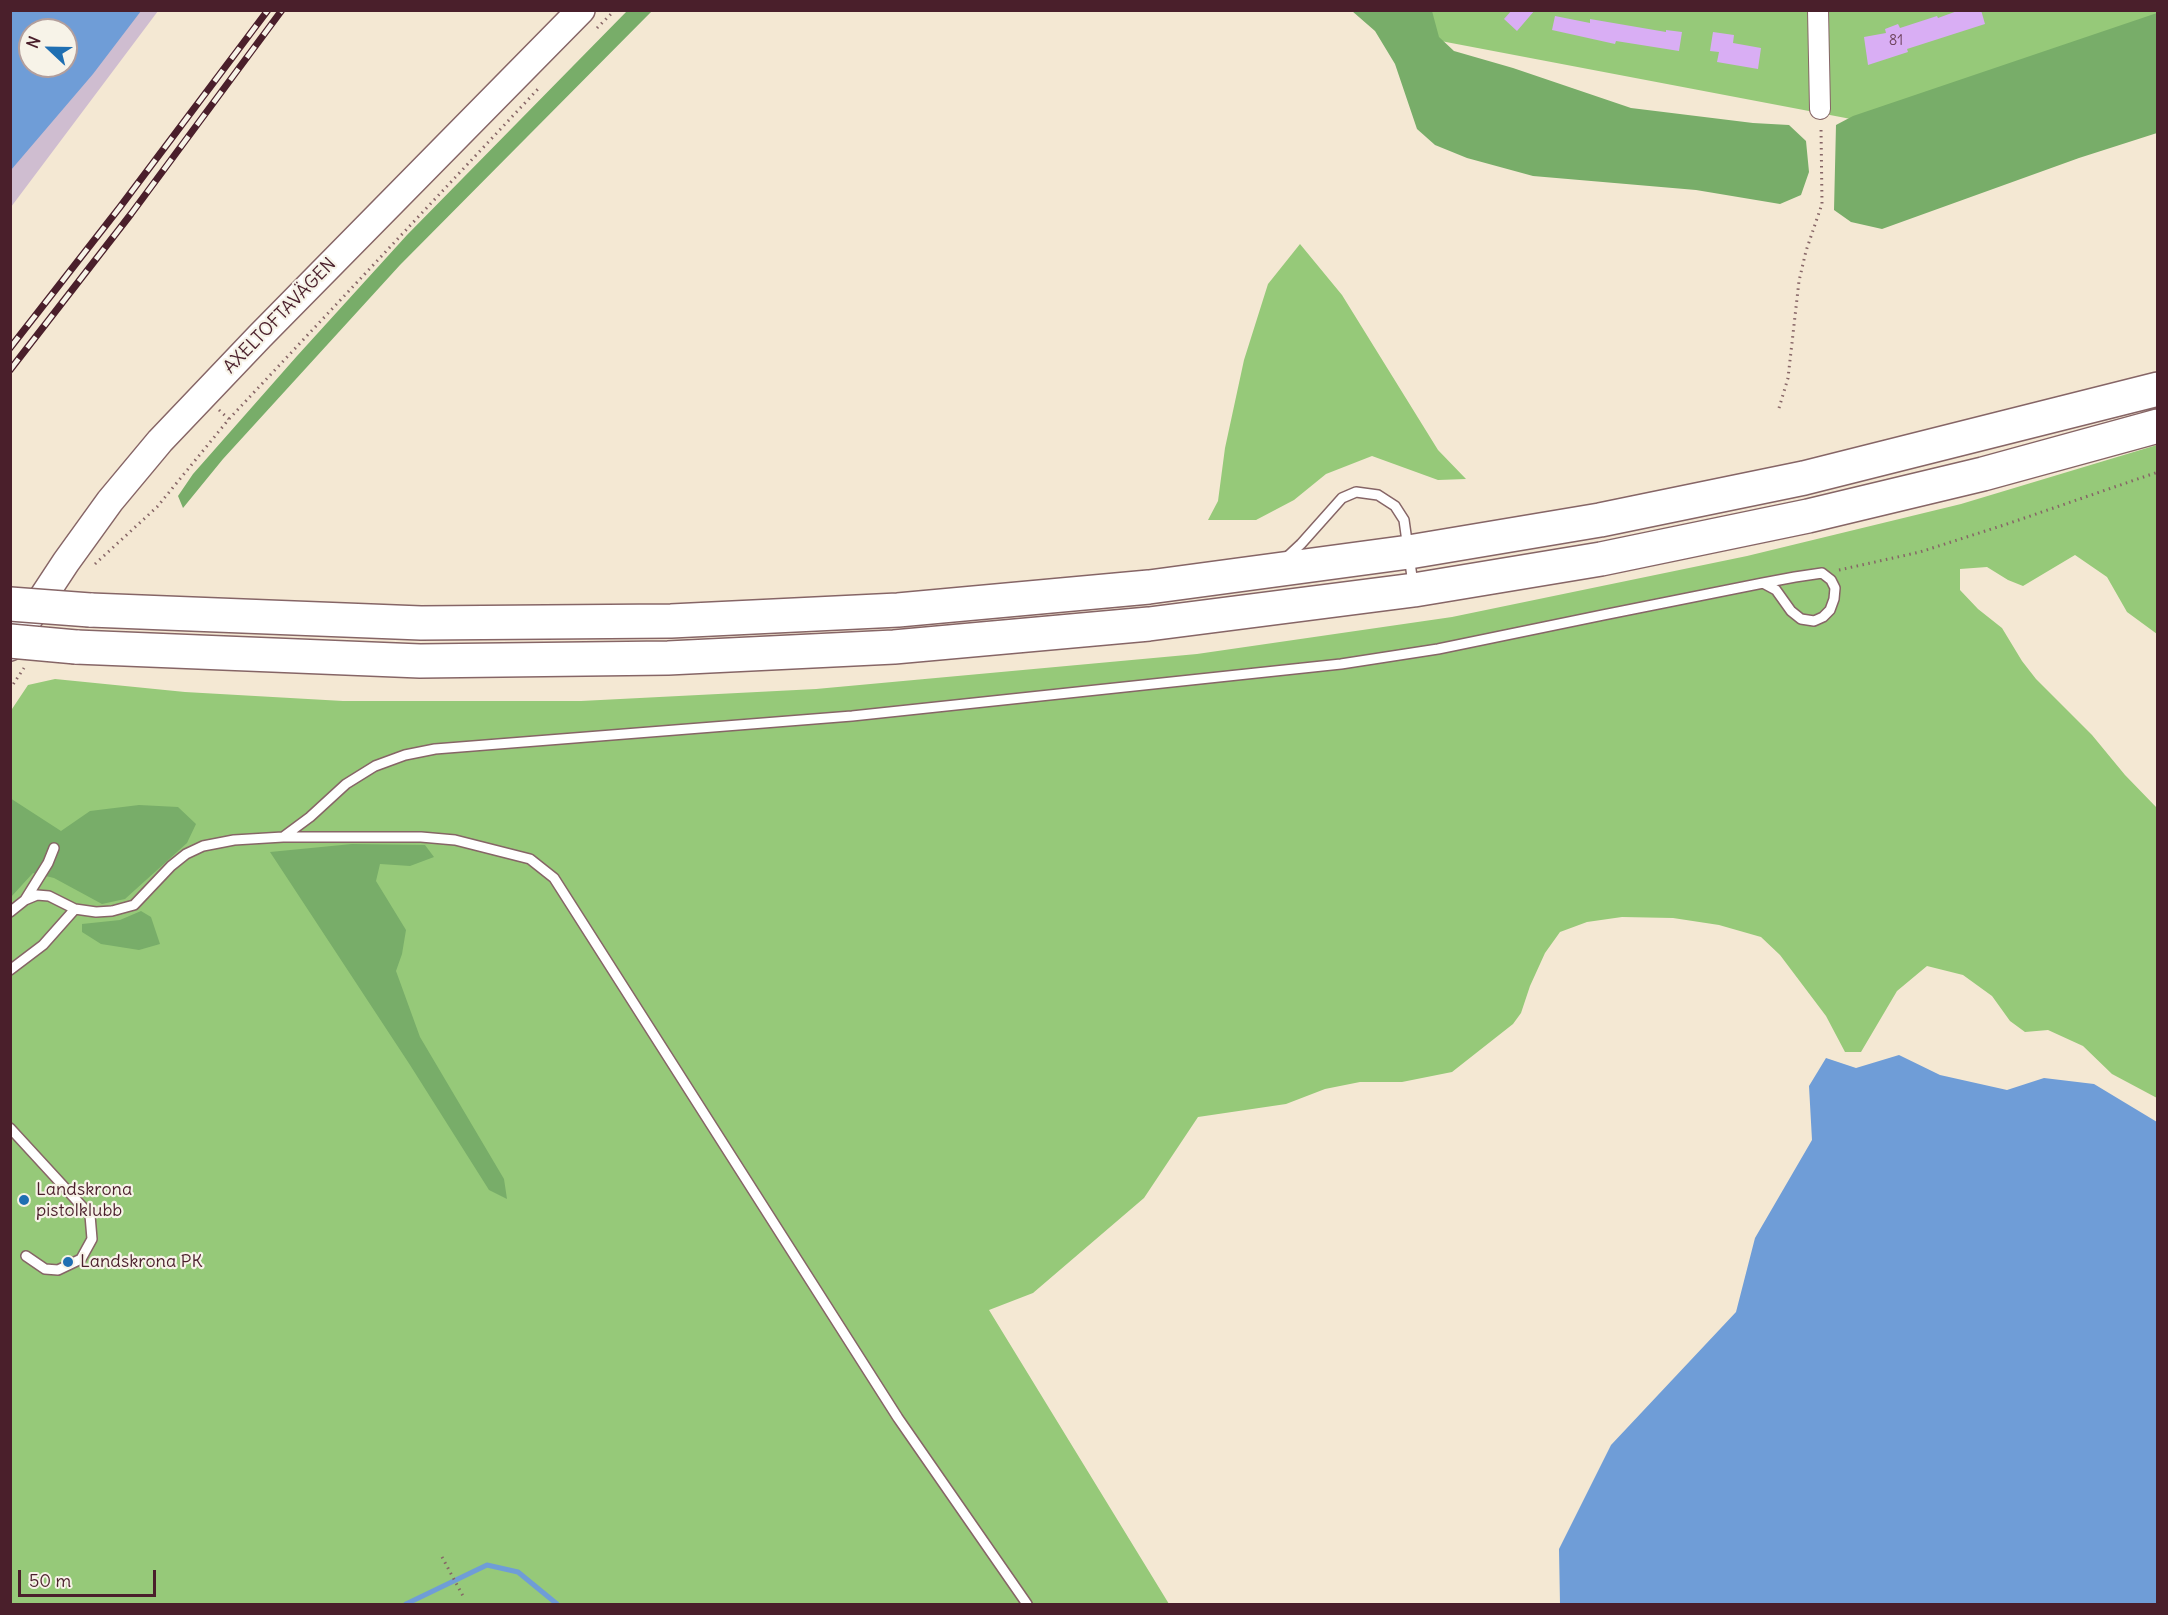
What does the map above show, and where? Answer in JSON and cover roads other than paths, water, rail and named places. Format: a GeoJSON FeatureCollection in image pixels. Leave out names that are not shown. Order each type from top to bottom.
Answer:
{"type":"FeatureCollection","features":[{"type":"Feature","properties":{"kind":"highway"},"geometry":{"type":"LineString","coordinates":[[10,604],[90,610],[421,623],[671,621],[898,610],[1149,587],[1268,573],[1600,520],[1804,478],[2157,389]]}},
{"type":"Feature","properties":{"kind":"highway"},"geometry":{"type":"LineString","coordinates":[[10,641],[76,647],[420,661],[668,658],[894,647],[1149,624],[1414,590],[1601,559],[1808,516],[1983,474],[2157,426]]}},
{"type":"Feature","properties":{"kind":"main road","name":"AXELTOFTAVÄGEN"},"geometry":{"type":"LineString","coordinates":[[10,647],[110,501],[160,441],[260,336],[585,23]]}},
{"type":"Feature","properties":{"kind":"street"},"geometry":{"type":"LineString","coordinates":[[1815,11],[1820,109]]}},
{"type":"Feature","properties":{"kind":"lane"},"geometry":{"type":"LineString","coordinates":[[1268,573],[1301,544],[1342,498],[1356,492],[1378,495],[1395,506],[1404,520],[1414,590]]}},
{"type":"Feature","properties":{"kind":"lane"},"geometry":{"type":"LineString","coordinates":[[283,837],[310,817],[345,784],[375,766],[405,755],[435,749],[852,716],[1341,664],[1438,649],[1763,583],[1822,573],[1831,580],[1835,588],[1834,599],[1830,610],[1823,617],[1814,621],[1801,618],[1791,611],[1776,590],[1763,583]]}},
{"type":"Feature","properties":{"kind":"lane"},"geometry":{"type":"LineString","coordinates":[[10,912],[25,900],[37,895],[49,896],[75,909],[96,912],[112,911],[134,905],[171,866],[186,854],[202,846],[234,840],[283,837],[421,837],[455,840],[530,859],[554,878],[898,1418],[1028,1605]]}},
{"type":"Feature","properties":{"kind":"lane"},"geometry":{"type":"LineString","coordinates":[[25,900],[48,863],[54,848]]}},
{"type":"Feature","properties":{"kind":"lane"},"geometry":{"type":"LineString","coordinates":[[10,970],[43,945],[75,909]]}},
{"type":"Feature","properties":{"kind":"lane"},"geometry":{"type":"LineString","coordinates":[[10,1128],[90,1215],[92,1239],[81,1259],[58,1270],[45,1269],[27,1256]]}},
{"type":"Feature","properties":{"kind":"water"},"geometry":{"type":"Polygon","coordinates":[[[11,10],[141,11],[93,74],[11,170],[11,10]]]}},
{"type":"Feature","properties":{"kind":"water"},"geometry":{"type":"Polygon","coordinates":[[[1899,1055],[1940,1075],[2007,1090],[2044,1078],[2094,1084],[2157,1122],[2157,1604],[1560,1604],[1559,1549],[1611,1445],[1736,1312],[1755,1238],[1812,1140],[1809,1086],[1826,1058],[1856,1068],[1899,1055]]]}},
{"type":"Feature","properties":{"kind":"waterway"},"geometry":{"type":"LineString","coordinates":[[406,1604],[487,1565],[518,1572],[557,1604]]}},
{"type":"Feature","properties":{"kind":"railway"},"geometry":{"type":"LineString","coordinates":[[10,348],[120,207],[268,10]]}},
{"type":"Feature","properties":{"kind":"railway"},"geometry":{"type":"LineString","coordinates":[[10,370],[131,214],[282,10]]}},
{"type":"Feature","properties":{"kind":"place","name":"Landskrona pistolklubb"},"geometry":{"type":"Point","coordinates":[24,1200]}},
{"type":"Feature","properties":{"kind":"place","name":"Landskrona PK"},"geometry":{"type":"Point","coordinates":[68,1262]}}]}
